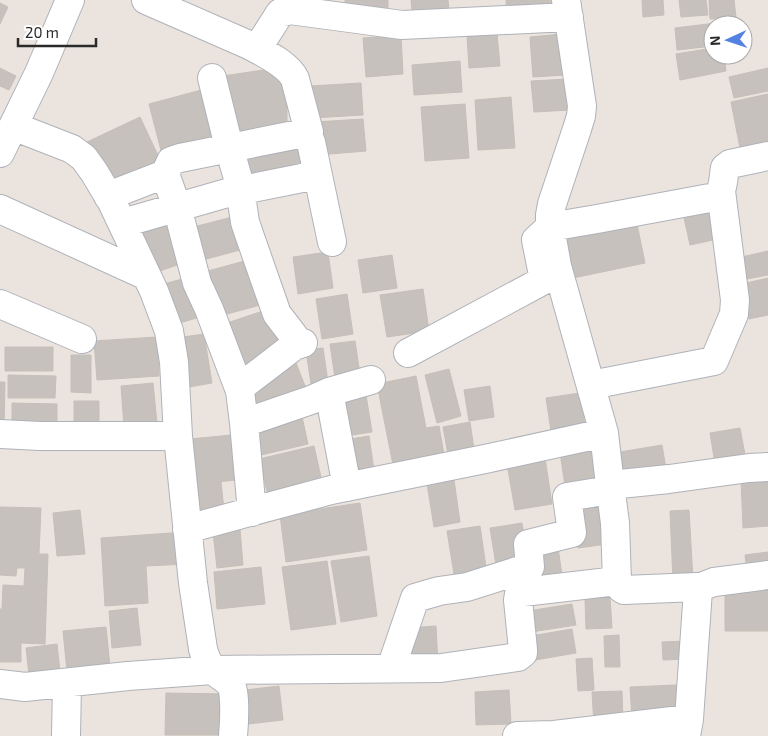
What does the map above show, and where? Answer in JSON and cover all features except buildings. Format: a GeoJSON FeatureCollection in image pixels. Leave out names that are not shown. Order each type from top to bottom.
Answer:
{"type":"FeatureCollection","features":[{"type":"Feature","properties":{"kind":"street"},"geometry":{"type":"LineString","coordinates":[[0,153],[39,73],[70,0]]}},
{"type":"Feature","properties":{"kind":"street"},"geometry":{"type":"LineString","coordinates":[[108,196],[165,174],[171,161],[229,147],[309,132],[292,73],[266,54],[146,0]]}},
{"type":"Feature","properties":{"kind":"street"},"geometry":{"type":"LineString","coordinates":[[256,49],[280,14],[290,10],[402,25],[567,8],[582,106],[581,116],[552,204],[550,227],[557,266],[604,433],[615,523],[617,581],[624,590],[698,588],[714,582],[768,575]]}},
{"type":"Feature","properties":{"kind":"street"},"geometry":{"type":"LineString","coordinates":[[212,78],[241,190],[245,222],[277,314],[301,343],[294,346],[239,388]]}},
{"type":"Feature","properties":{"kind":"street"},"geometry":{"type":"LineString","coordinates":[[13,126],[72,150],[84,158],[123,223],[154,291],[169,331],[174,362],[178,436],[187,529],[203,649],[206,659],[213,670],[232,687],[234,694],[233,736]]}},
{"type":"Feature","properties":{"kind":"street"},"geometry":{"type":"LineString","coordinates":[[311,142],[332,242]]}},
{"type":"Feature","properties":{"kind":"street"},"geometry":{"type":"LineString","coordinates":[[591,385],[714,361],[734,314],[736,300],[721,191],[725,168],[730,164],[768,156]]}},
{"type":"Feature","properties":{"kind":"street"},"geometry":{"type":"LineString","coordinates":[[165,174],[177,207],[197,283],[239,388],[252,512]]}},
{"type":"Feature","properties":{"kind":"street"},"geometry":{"type":"LineString","coordinates":[[123,223],[241,190],[317,175]]}},
{"type":"Feature","properties":{"kind":"street"},"geometry":{"type":"LineString","coordinates":[[408,353],[544,280],[536,240],[550,227],[714,197],[719,195],[721,191]]}},
{"type":"Feature","properties":{"kind":"street"},"geometry":{"type":"LineString","coordinates":[[0,209],[147,276]]}},
{"type":"Feature","properties":{"kind":"street"},"geometry":{"type":"LineString","coordinates":[[0,304],[82,339]]}},
{"type":"Feature","properties":{"kind":"street"},"geometry":{"type":"LineString","coordinates":[[244,423],[329,392],[372,380]]}},
{"type":"Feature","properties":{"kind":"street"},"geometry":{"type":"LineString","coordinates":[[329,392],[347,486]]}},
{"type":"Feature","properties":{"kind":"street"},"geometry":{"type":"LineString","coordinates":[[187,529],[347,486],[604,433]]}},
{"type":"Feature","properties":{"kind":"street"},"geometry":{"type":"LineString","coordinates":[[0,434],[40,436],[178,436]]}},
{"type":"Feature","properties":{"kind":"street"},"geometry":{"type":"LineString","coordinates":[[391,668],[415,598],[439,591],[467,587],[530,567],[528,544],[572,533],[567,497],[610,487],[768,467]]}},
{"type":"Feature","properties":{"kind":"street"},"geometry":{"type":"LineString","coordinates":[[0,684],[25,688],[128,676],[213,670],[441,668],[518,657],[523,653],[518,600],[520,594],[523,592],[617,581]]}},
{"type":"Feature","properties":{"kind":"street"},"geometry":{"type":"LineString","coordinates":[[517,736],[687,727],[698,588]]}},
{"type":"Feature","properties":{"kind":"street"},"geometry":{"type":"LineString","coordinates":[[66,736],[67,684]]}}]}
